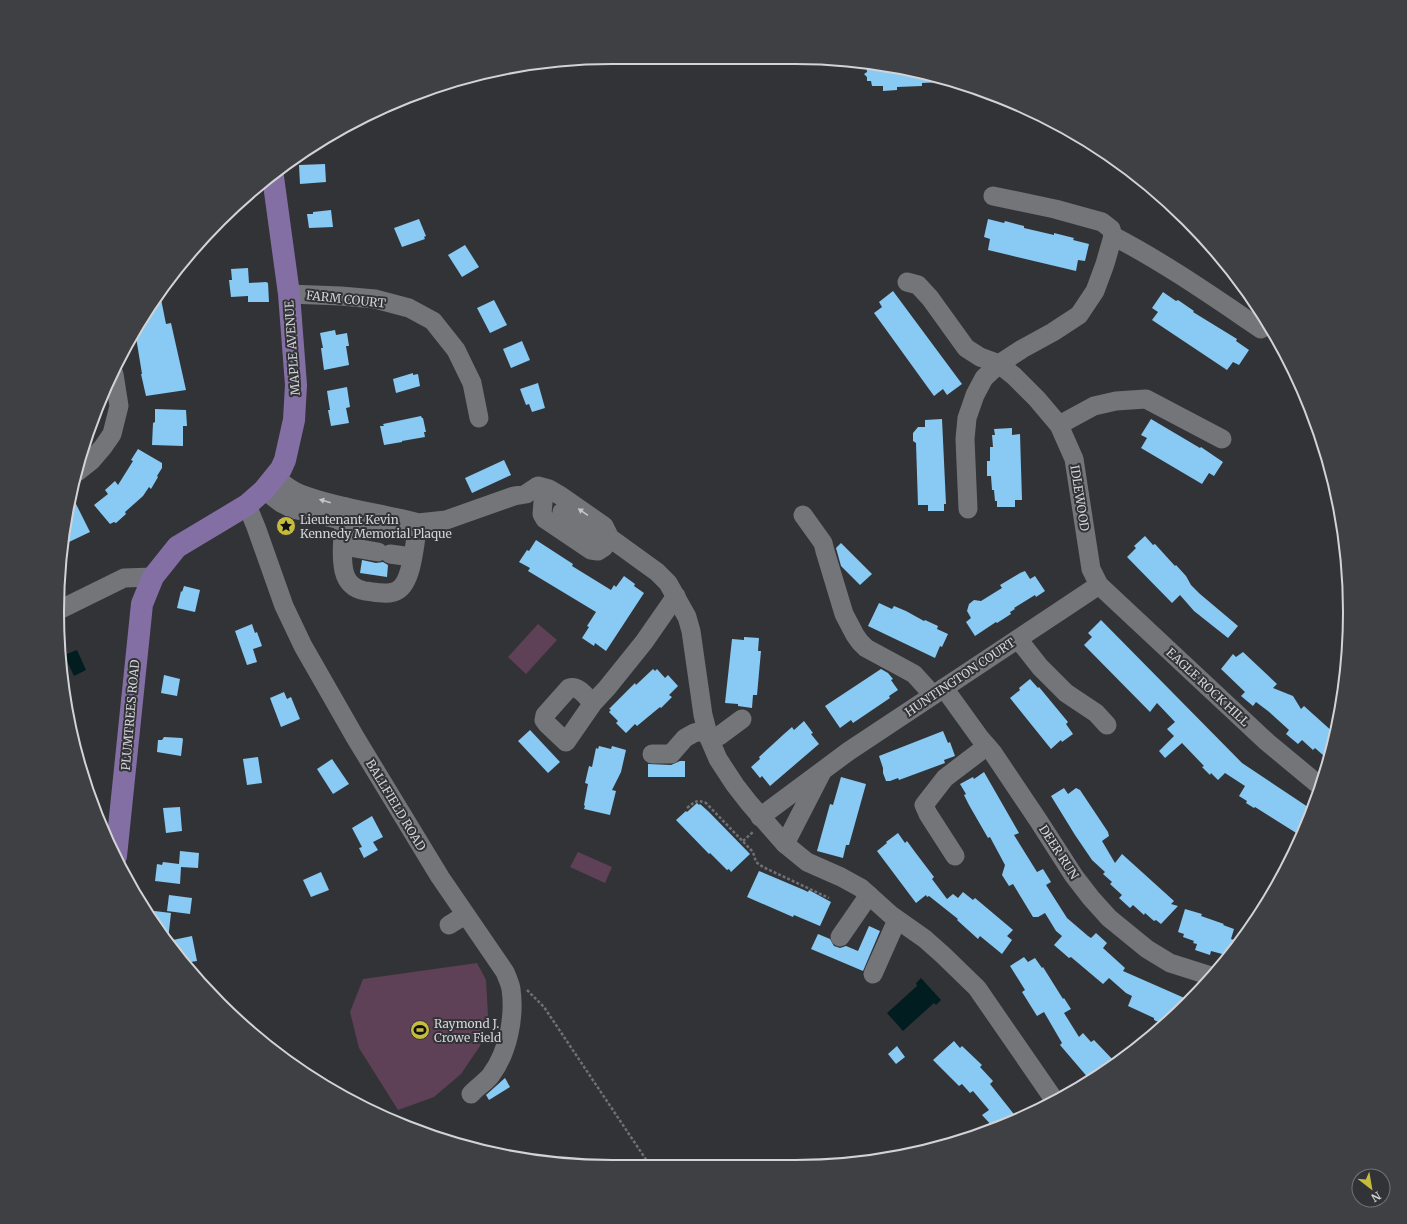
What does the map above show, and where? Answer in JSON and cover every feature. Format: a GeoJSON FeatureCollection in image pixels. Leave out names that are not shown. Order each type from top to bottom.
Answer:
{"type":"FeatureCollection","features":[{"type":"Feature","properties":{"kind":"main road","name":"MAPLE AVENUE"},"geometry":{"type":"LineString","coordinates":[[153,577],[177,547],[247,505],[270,484],[286,460],[294,420],[296,385],[289,294],[274,181]]}},
{"type":"Feature","properties":{"kind":"main road","name":"PLUMTREES ROAD"},"geometry":{"type":"LineString","coordinates":[[117,846],[142,604],[153,577]]}},
{"type":"Feature","properties":{"kind":"street"},"geometry":{"type":"LineString","coordinates":[[968,509],[965,439],[967,418],[975,395],[984,378],[999,364],[1079,315],[1095,291],[1113,236],[1111,229],[1102,222],[1055,209],[993,196]]}},
{"type":"Feature","properties":{"kind":"street"},"geometry":{"type":"LineString","coordinates":[[1113,236],[1145,252],[1187,278],[1261,329]]}},
{"type":"Feature","properties":{"kind":"street","name":"IDLEWOOD"},"geometry":{"type":"LineString","coordinates":[[907,282],[918,285],[930,298],[966,348],[980,357],[999,364],[1014,376],[1037,399],[1058,425],[1074,459],[1091,569],[1099,585]]}},
{"type":"Feature","properties":{"kind":"street","name":"FARM COURT"},"geometry":{"type":"LineString","coordinates":[[289,294],[375,299],[409,308],[433,321],[456,350],[472,383],[479,418]]}},
{"type":"Feature","properties":{"kind":"street"},"geometry":{"type":"LineString","coordinates":[[84,466],[91,461],[112,434],[119,406],[115,382]]}},
{"type":"Feature","properties":{"kind":"street"},"geometry":{"type":"LineString","coordinates":[[1058,425],[1094,406],[1116,401],[1146,398],[1222,439]]}},
{"type":"Feature","properties":{"kind":"street"},"geometry":{"type":"LineString","coordinates":[[270,484],[281,503],[293,509],[345,514],[390,529],[418,523],[446,520],[514,496],[526,494],[538,486],[549,489],[604,526],[610,538],[657,572],[668,583],[687,617],[691,631],[708,734],[718,759],[735,785],[757,824],[807,862],[841,877],[861,888],[897,920],[937,949],[977,988],[1051,1096]]}},
{"type":"Feature","properties":{"kind":"street"},"geometry":{"type":"LineString","coordinates":[[526,494],[558,509],[596,537],[610,538]]}},
{"type":"Feature","properties":{"kind":"street","name":"BALLFIELD ROAD"},"geometry":{"type":"LineString","coordinates":[[247,505],[284,606],[303,646],[359,744],[440,877],[505,972],[511,989],[512,1013],[508,1037],[500,1062],[490,1076],[471,1094]]}},
{"type":"Feature","properties":{"kind":"street"},"geometry":{"type":"LineString","coordinates":[[345,514],[343,546],[344,571],[348,582],[358,590],[384,593],[398,590],[405,582],[412,557],[418,523]]}},
{"type":"Feature","properties":{"kind":"street","name":"DEER RUN"},"geometry":{"type":"LineString","coordinates":[[803,515],[823,543],[824,551],[844,614],[855,635],[866,648],[914,674],[939,691],[994,753],[1074,876],[1109,918],[1147,948],[1170,963],[1206,974]]}},
{"type":"Feature","properties":{"kind":"street"},"geometry":{"type":"LineString","coordinates":[[343,546],[412,557]]}},
{"type":"Feature","properties":{"kind":"street"},"geometry":{"type":"LineString","coordinates":[[64,607],[124,578],[153,577]]}},
{"type":"Feature","properties":{"kind":"street","name":"HUNTINGTON COURT"},"geometry":{"type":"LineString","coordinates":[[757,824],[822,770],[1099,585]]}},
{"type":"Feature","properties":{"kind":"street","name":"EAGLE ROCK HILL"},"geometry":{"type":"LineString","coordinates":[[1099,585],[1267,742],[1316,782]]}},
{"type":"Feature","properties":{"kind":"street"},"geometry":{"type":"LineString","coordinates":[[593,703],[644,642],[676,596]]}},
{"type":"Feature","properties":{"kind":"street"},"geometry":{"type":"LineString","coordinates":[[1018,639],[1040,667],[1066,693],[1096,714],[1107,725]]}},
{"type":"Feature","properties":{"kind":"street"},"geometry":{"type":"LineString","coordinates":[[652,754],[671,754],[685,738],[694,733],[719,736],[742,719]]}},
{"type":"Feature","properties":{"kind":"street"},"geometry":{"type":"LineString","coordinates":[[955,856],[928,814],[924,805],[945,778],[987,746]]}},
{"type":"Feature","properties":{"kind":"street","name":"HUNTINGTON COURT"},"geometry":{"type":"LineString","coordinates":[[785,844],[822,770]]}},
{"type":"Feature","properties":{"kind":"street"},"geometry":{"type":"LineString","coordinates":[[840,937],[869,895]]}},
{"type":"Feature","properties":{"kind":"street"},"geometry":{"type":"LineString","coordinates":[[449,925],[465,915]]}},
{"type":"Feature","properties":{"kind":"street"},"geometry":{"type":"LineString","coordinates":[[873,974],[897,920]]}},
{"type":"Feature","properties":{"kind":"path"},"geometry":{"type":"LineString","coordinates":[[688,808],[696,802],[700,801],[706,803],[744,841],[753,852],[756,862],[763,867],[829,898]]}},
{"type":"Feature","properties":{"kind":"path"},"geometry":{"type":"LineString","coordinates":[[744,841],[757,824]]}},
{"type":"Feature","properties":{"kind":"path"},"geometry":{"type":"LineString","coordinates":[[511,989],[527,990],[544,1007],[646,1160]]}},
{"type":"Feature","properties":{"kind":"shaded area"},"geometry":{"type":"Polygon","coordinates":[[[538,624],[557,640],[526,674],[508,657],[538,624]]]}},
{"type":"Feature","properties":{"kind":"shaded area"},"geometry":{"type":"Polygon","coordinates":[[[578,852],[612,867],[605,883],[570,867],[578,852]]]}},
{"type":"Feature","properties":{"kind":"shaded area","name":"Raymond J. Crowe Field"},"geometry":{"type":"Polygon","coordinates":[[[477,963],[486,980],[488,1015],[480,1046],[461,1074],[434,1097],[398,1110],[359,1048],[350,1012],[363,979],[477,963]]]}},
{"type":"Feature","properties":{"kind":"water"},"geometry":{"type":"Polygon","coordinates":[[[77,650],[86,670],[74,676],[66,660],[66,654],[77,650]]]}},
{"type":"Feature","properties":{"kind":"water"},"geometry":{"type":"Polygon","coordinates":[[[921,978],[941,1000],[936,1005],[934,1003],[903,1031],[887,1013],[917,986],[916,983],[921,978]]]}},
{"type":"Feature","properties":{"kind":"building"},"geometry":{"type":"Polygon","coordinates":[[[867,69],[934,82],[922,83],[922,86],[897,87],[897,90],[883,91],[883,86],[872,86],[871,81],[867,81],[867,77],[864,74],[867,72],[867,69]]]}},
{"type":"Feature","properties":{"kind":"building"},"geometry":{"type":"Polygon","coordinates":[[[325,164],[326,182],[300,184],[299,165],[325,164]]]}},
{"type":"Feature","properties":{"kind":"building"},"geometry":{"type":"Polygon","coordinates":[[[331,210],[333,227],[309,228],[307,214],[331,210]]]}},
{"type":"Feature","properties":{"kind":"building"},"geometry":{"type":"Polygon","coordinates":[[[419,219],[426,236],[424,237],[425,239],[402,247],[394,228],[419,219]]]}},
{"type":"Feature","properties":{"kind":"building"},"geometry":{"type":"Polygon","coordinates":[[[988,219],[1004,223],[1005,221],[1024,226],[1024,228],[1054,235],[1054,233],[1074,238],[1073,240],[1089,244],[1085,261],[1078,260],[1076,271],[988,250],[990,239],[984,237],[988,219]]]}},
{"type":"Feature","properties":{"kind":"building"},"geometry":{"type":"Polygon","coordinates":[[[465,245],[479,267],[462,277],[448,255],[465,245]]]}},
{"type":"Feature","properties":{"kind":"building"},"geometry":{"type":"Polygon","coordinates":[[[248,268],[249,283],[268,283],[269,302],[248,302],[248,296],[231,297],[229,280],[232,280],[231,269],[248,268]]]}},
{"type":"Feature","properties":{"kind":"building"},"geometry":{"type":"Polygon","coordinates":[[[893,291],[962,384],[947,395],[943,389],[934,396],[874,313],[882,307],[879,302],[893,291]]]}},
{"type":"Feature","properties":{"kind":"building"},"geometry":{"type":"Polygon","coordinates":[[[1163,292],[1176,301],[1178,300],[1194,311],[1193,312],[1237,339],[1236,341],[1249,350],[1239,365],[1233,362],[1227,370],[1152,320],[1158,312],[1152,308],[1163,292]]]}},
{"type":"Feature","properties":{"kind":"building"},"geometry":{"type":"Polygon","coordinates":[[[161,300],[166,324],[171,323],[186,390],[146,396],[136,339],[161,300]]]}},
{"type":"Feature","properties":{"kind":"building"},"geometry":{"type":"Polygon","coordinates":[[[494,300],[507,325],[490,333],[477,308],[494,300]]]}},
{"type":"Feature","properties":{"kind":"building"},"geometry":{"type":"Polygon","coordinates":[[[335,330],[336,335],[347,333],[349,346],[346,346],[349,365],[324,370],[321,348],[323,348],[320,333],[335,330]]]}},
{"type":"Feature","properties":{"kind":"building"},"geometry":{"type":"Polygon","coordinates":[[[522,341],[530,360],[511,368],[503,349],[522,341]]]}},
{"type":"Feature","properties":{"kind":"building"},"geometry":{"type":"Polygon","coordinates":[[[413,373],[413,375],[418,374],[420,386],[396,393],[393,379],[413,373]]]}},
{"type":"Feature","properties":{"kind":"building"},"geometry":{"type":"Polygon","coordinates":[[[538,383],[545,408],[532,412],[529,404],[526,405],[520,389],[538,383]]]}},
{"type":"Feature","properties":{"kind":"building"},"geometry":{"type":"Polygon","coordinates":[[[347,387],[350,407],[346,408],[349,423],[331,426],[327,391],[347,387]]]}},
{"type":"Feature","properties":{"kind":"building"},"geometry":{"type":"Polygon","coordinates":[[[155,409],[186,410],[187,426],[183,426],[183,446],[152,445],[155,409]]]}},
{"type":"Feature","properties":{"kind":"building"},"geometry":{"type":"Polygon","coordinates":[[[421,416],[423,418],[426,432],[424,432],[425,437],[384,445],[380,426],[384,426],[383,424],[421,416]]]}},
{"type":"Feature","properties":{"kind":"building"},"geometry":{"type":"Polygon","coordinates":[[[942,419],[946,504],[944,504],[944,511],[928,511],[928,505],[918,505],[916,443],[913,441],[913,433],[918,427],[925,427],[925,420],[942,419]]]}},
{"type":"Feature","properties":{"kind":"building"},"geometry":{"type":"Polygon","coordinates":[[[1151,419],[1200,448],[1201,447],[1223,462],[1214,476],[1209,473],[1202,484],[1141,448],[1147,438],[1141,435],[1151,419]]]}},
{"type":"Feature","properties":{"kind":"building"},"geometry":{"type":"Polygon","coordinates":[[[1012,428],[1012,435],[1020,434],[1022,500],[1015,500],[1015,507],[997,507],[994,490],[992,490],[991,476],[987,476],[987,461],[990,461],[990,447],[993,447],[992,435],[995,435],[994,429],[1012,428]]]}},
{"type":"Feature","properties":{"kind":"building"},"geometry":{"type":"Polygon","coordinates":[[[138,449],[162,463],[162,468],[151,489],[149,487],[143,496],[125,512],[126,514],[116,523],[114,522],[110,524],[94,505],[108,494],[105,490],[115,481],[118,485],[133,461],[131,460],[138,449]]]}},
{"type":"Feature","properties":{"kind":"building"},"geometry":{"type":"Polygon","coordinates":[[[504,460],[511,475],[472,493],[465,478],[504,460]]]}},
{"type":"Feature","properties":{"kind":"building"},"geometry":{"type":"Polygon","coordinates":[[[75,503],[90,532],[69,542],[69,540],[75,503]]]}},
{"type":"Feature","properties":{"kind":"building"},"geometry":{"type":"Polygon","coordinates":[[[1145,536],[1153,545],[1155,544],[1175,566],[1176,565],[1200,594],[1238,626],[1228,638],[1194,611],[1180,595],[1172,603],[1127,557],[1136,548],[1134,546],[1145,536]]]}},
{"type":"Feature","properties":{"kind":"building"},"geometry":{"type":"Polygon","coordinates":[[[536,540],[573,564],[572,566],[611,590],[614,585],[616,587],[624,576],[644,593],[606,651],[595,643],[594,646],[582,638],[589,627],[587,626],[596,612],[528,571],[530,568],[519,562],[536,540]]]}},
{"type":"Feature","properties":{"kind":"building"},"geometry":{"type":"Polygon","coordinates":[[[841,543],[872,574],[860,585],[841,566],[836,548],[841,543]]]}},
{"type":"Feature","properties":{"kind":"building"},"geometry":{"type":"Polygon","coordinates":[[[362,560],[376,563],[383,562],[388,565],[387,577],[360,573],[362,560]]]}},
{"type":"Feature","properties":{"kind":"building"},"geometry":{"type":"Polygon","coordinates":[[[1025,571],[1030,579],[1035,576],[1045,591],[1036,597],[1035,595],[1014,608],[1015,609],[1010,612],[1011,614],[975,636],[966,622],[971,618],[967,611],[969,604],[974,600],[981,601],[1002,588],[1000,585],[1025,571]]]}},
{"type":"Feature","properties":{"kind":"building"},"geometry":{"type":"Polygon","coordinates":[[[184,586],[200,590],[195,612],[177,608],[181,591],[182,592],[184,586]]]}},
{"type":"Feature","properties":{"kind":"building"},"geometry":{"type":"Polygon","coordinates":[[[879,603],[892,609],[894,606],[906,611],[924,621],[925,620],[938,626],[937,629],[948,634],[942,647],[940,646],[935,658],[868,626],[879,603]]]}},
{"type":"Feature","properties":{"kind":"building"},"geometry":{"type":"Polygon","coordinates":[[[1101,620],[1242,763],[1307,806],[1296,833],[1246,803],[1247,801],[1239,796],[1245,786],[1225,773],[1218,780],[1211,773],[1210,775],[1202,767],[1204,766],[1182,743],[1165,758],[1159,751],[1174,736],[1167,729],[1175,722],[1157,703],[1150,712],[1084,645],[1092,637],[1088,633],[1101,620]]]}},
{"type":"Feature","properties":{"kind":"building"},"geometry":{"type":"Polygon","coordinates":[[[252,624],[255,633],[257,632],[262,646],[253,649],[257,662],[247,665],[235,631],[252,624]]]}},
{"type":"Feature","properties":{"kind":"building"},"geometry":{"type":"Polygon","coordinates":[[[744,637],[759,638],[758,651],[761,651],[757,695],[753,695],[752,708],[738,706],[738,704],[725,703],[732,639],[744,640],[744,637]]]}},
{"type":"Feature","properties":{"kind":"building"},"geometry":{"type":"Polygon","coordinates":[[[1243,652],[1277,684],[1273,688],[1293,696],[1301,709],[1304,706],[1330,729],[1324,756],[1315,748],[1313,750],[1302,740],[1298,744],[1286,734],[1289,730],[1268,711],[1256,702],[1253,706],[1241,696],[1245,692],[1221,669],[1233,654],[1236,657],[1243,652]]]}},
{"type":"Feature","properties":{"kind":"building"},"geometry":{"type":"Polygon","coordinates":[[[653,669],[655,671],[657,669],[665,678],[668,675],[678,686],[669,695],[672,697],[661,708],[660,707],[637,726],[635,724],[626,733],[616,723],[618,721],[609,712],[611,710],[609,709],[635,683],[636,685],[653,669]]]}},
{"type":"Feature","properties":{"kind":"building"},"geometry":{"type":"Polygon","coordinates":[[[881,669],[888,673],[893,679],[891,680],[898,690],[889,696],[890,698],[853,723],[851,720],[840,728],[825,706],[881,669]]]}},
{"type":"Feature","properties":{"kind":"building"},"geometry":{"type":"Polygon","coordinates":[[[164,675],[180,679],[177,696],[161,693],[164,675]]]}},
{"type":"Feature","properties":{"kind":"building"},"geometry":{"type":"Polygon","coordinates":[[[1030,679],[1038,688],[1039,687],[1068,722],[1066,724],[1073,734],[1062,742],[1061,740],[1051,749],[1010,698],[1030,679]]]}},
{"type":"Feature","properties":{"kind":"building"},"geometry":{"type":"Polygon","coordinates":[[[284,692],[287,699],[291,697],[300,719],[281,727],[270,698],[284,692]]]}},
{"type":"Feature","properties":{"kind":"building"},"geometry":{"type":"Polygon","coordinates":[[[804,721],[813,733],[811,734],[819,744],[770,786],[762,776],[760,778],[751,767],[760,759],[759,757],[792,727],[794,730],[804,721]]]}},
{"type":"Feature","properties":{"kind":"building"},"geometry":{"type":"Polygon","coordinates":[[[530,730],[560,762],[548,773],[518,741],[530,730]]]}},
{"type":"Feature","properties":{"kind":"building"},"geometry":{"type":"Polygon","coordinates":[[[943,731],[948,743],[950,742],[955,756],[944,760],[945,763],[899,780],[898,778],[886,781],[879,756],[943,731]]]}},
{"type":"Feature","properties":{"kind":"building"},"geometry":{"type":"Polygon","coordinates":[[[164,737],[183,739],[181,756],[157,752],[158,740],[162,740],[164,737]]]}},
{"type":"Feature","properties":{"kind":"building"},"geometry":{"type":"Polygon","coordinates":[[[599,746],[611,749],[612,746],[626,750],[621,772],[612,790],[616,791],[610,815],[584,809],[588,784],[585,783],[589,766],[592,767],[596,748],[598,749],[599,746]]]}},
{"type":"Feature","properties":{"kind":"building"},"geometry":{"type":"Polygon","coordinates":[[[258,757],[262,783],[247,785],[243,759],[258,757]]]}},
{"type":"Feature","properties":{"kind":"building"},"geometry":{"type":"Polygon","coordinates":[[[332,759],[349,784],[333,794],[317,769],[332,759]]]}},
{"type":"Feature","properties":{"kind":"building"},"geometry":{"type":"Polygon","coordinates":[[[680,761],[685,761],[685,777],[648,777],[648,764],[671,765],[680,761]]]}},
{"type":"Feature","properties":{"kind":"building"},"geometry":{"type":"Polygon","coordinates":[[[984,772],[1019,833],[1014,835],[1037,872],[1043,869],[1051,882],[1046,885],[1067,918],[1091,938],[1096,933],[1107,943],[1103,948],[1125,968],[1123,971],[1183,998],[1158,1022],[1154,1020],[1154,1018],[1128,1006],[1132,996],[1126,993],[1109,978],[1103,984],[1054,945],[1062,936],[1056,931],[1045,913],[1038,917],[1033,917],[1013,884],[1009,886],[1002,875],[1005,865],[990,837],[988,838],[969,805],[964,795],[966,794],[960,784],[973,777],[974,779],[984,772]]]}},
{"type":"Feature","properties":{"kind":"building"},"geometry":{"type":"Polygon","coordinates":[[[841,777],[866,784],[849,845],[846,845],[843,858],[817,851],[830,804],[833,805],[841,777]]]}},
{"type":"Feature","properties":{"kind":"building"},"geometry":{"type":"Polygon","coordinates":[[[1064,788],[1068,794],[1076,788],[1080,790],[1108,832],[1109,836],[1102,841],[1115,863],[1122,854],[1174,901],[1171,904],[1178,906],[1161,924],[1156,920],[1154,921],[1145,913],[1144,915],[1133,905],[1130,908],[1119,898],[1122,895],[1110,884],[1112,882],[1103,874],[1105,872],[1092,860],[1051,796],[1064,788]]]}},
{"type":"Feature","properties":{"kind":"building"},"geometry":{"type":"Polygon","coordinates":[[[697,803],[709,812],[750,854],[731,872],[729,869],[727,870],[710,853],[709,854],[676,820],[697,803]]]}},
{"type":"Feature","properties":{"kind":"building"},"geometry":{"type":"Polygon","coordinates":[[[180,807],[182,831],[166,833],[163,808],[180,807]]]}},
{"type":"Feature","properties":{"kind":"building"},"geometry":{"type":"Polygon","coordinates":[[[372,816],[383,837],[373,842],[378,850],[364,858],[359,848],[362,847],[352,828],[372,816]]]}},
{"type":"Feature","properties":{"kind":"building"},"geometry":{"type":"Polygon","coordinates":[[[898,833],[905,843],[907,841],[934,877],[932,879],[947,899],[953,894],[958,898],[963,892],[973,900],[975,898],[1013,930],[1007,936],[1012,940],[1002,954],[980,936],[978,939],[957,920],[958,919],[929,896],[927,897],[926,895],[916,903],[877,851],[898,833]]]}},
{"type":"Feature","properties":{"kind":"building"},"geometry":{"type":"Polygon","coordinates":[[[180,851],[199,853],[198,868],[181,867],[180,884],[155,881],[157,864],[162,865],[163,862],[179,864],[180,851]]]}},
{"type":"Feature","properties":{"kind":"building"},"geometry":{"type":"Polygon","coordinates":[[[759,871],[808,892],[809,890],[831,902],[820,926],[794,915],[793,917],[747,897],[759,871]]]}},
{"type":"Feature","properties":{"kind":"building"},"geometry":{"type":"Polygon","coordinates":[[[321,872],[329,890],[311,897],[303,880],[321,872]]]}},
{"type":"Feature","properties":{"kind":"building"},"geometry":{"type":"Polygon","coordinates":[[[169,895],[192,898],[190,914],[167,911],[169,895]]]}},
{"type":"Feature","properties":{"kind":"building"},"geometry":{"type":"Polygon","coordinates":[[[1185,909],[1202,914],[1201,916],[1234,929],[1231,939],[1234,940],[1223,954],[1211,951],[1210,955],[1195,950],[1197,944],[1193,943],[1194,941],[1183,937],[1184,934],[1178,932],[1185,909]]]}},
{"type":"Feature","properties":{"kind":"building"},"geometry":{"type":"Polygon","coordinates":[[[153,911],[171,913],[169,934],[153,911]]]}},
{"type":"Feature","properties":{"kind":"building"},"geometry":{"type":"Polygon","coordinates":[[[869,926],[880,931],[863,971],[811,949],[818,934],[830,939],[834,946],[840,948],[846,946],[858,951],[869,926]]]}},
{"type":"Feature","properties":{"kind":"building"},"geometry":{"type":"Polygon","coordinates":[[[192,936],[197,961],[191,962],[173,940],[192,936]]]}},
{"type":"Feature","properties":{"kind":"building"},"geometry":{"type":"Polygon","coordinates":[[[1024,957],[1028,962],[1035,958],[1042,968],[1043,967],[1071,1009],[1064,1013],[1079,1037],[1083,1033],[1091,1042],[1094,1040],[1112,1059],[1086,1076],[1060,1045],[1062,1043],[1044,1012],[1037,1016],[1022,992],[1025,990],[1010,966],[1024,957]]]}},
{"type":"Feature","properties":{"kind":"building"},"geometry":{"type":"Polygon","coordinates":[[[954,1041],[960,1048],[962,1046],[982,1065],[980,1067],[993,1081],[990,1084],[1014,1114],[990,1124],[982,1115],[989,1110],[973,1091],[970,1093],[962,1084],[959,1086],[933,1060],[954,1041]]]}},
{"type":"Feature","properties":{"kind":"building"},"geometry":{"type":"Polygon","coordinates":[[[897,1046],[905,1057],[896,1064],[888,1054],[897,1046]]]}},
{"type":"Feature","properties":{"kind":"building"},"geometry":{"type":"Polygon","coordinates":[[[505,1078],[510,1087],[489,1100],[486,1095],[505,1078]]]}},
{"type":"Feature","properties":{"kind":"place","name":"Lieutenant Kevin Kennedy Memorial Plaque"},"geometry":{"type":"Point","coordinates":[286,526]}},
{"type":"Feature","properties":{"kind":"place","name":"Raymond J. Crowe Field"},"geometry":{"type":"Point","coordinates":[420,1030]}}]}
